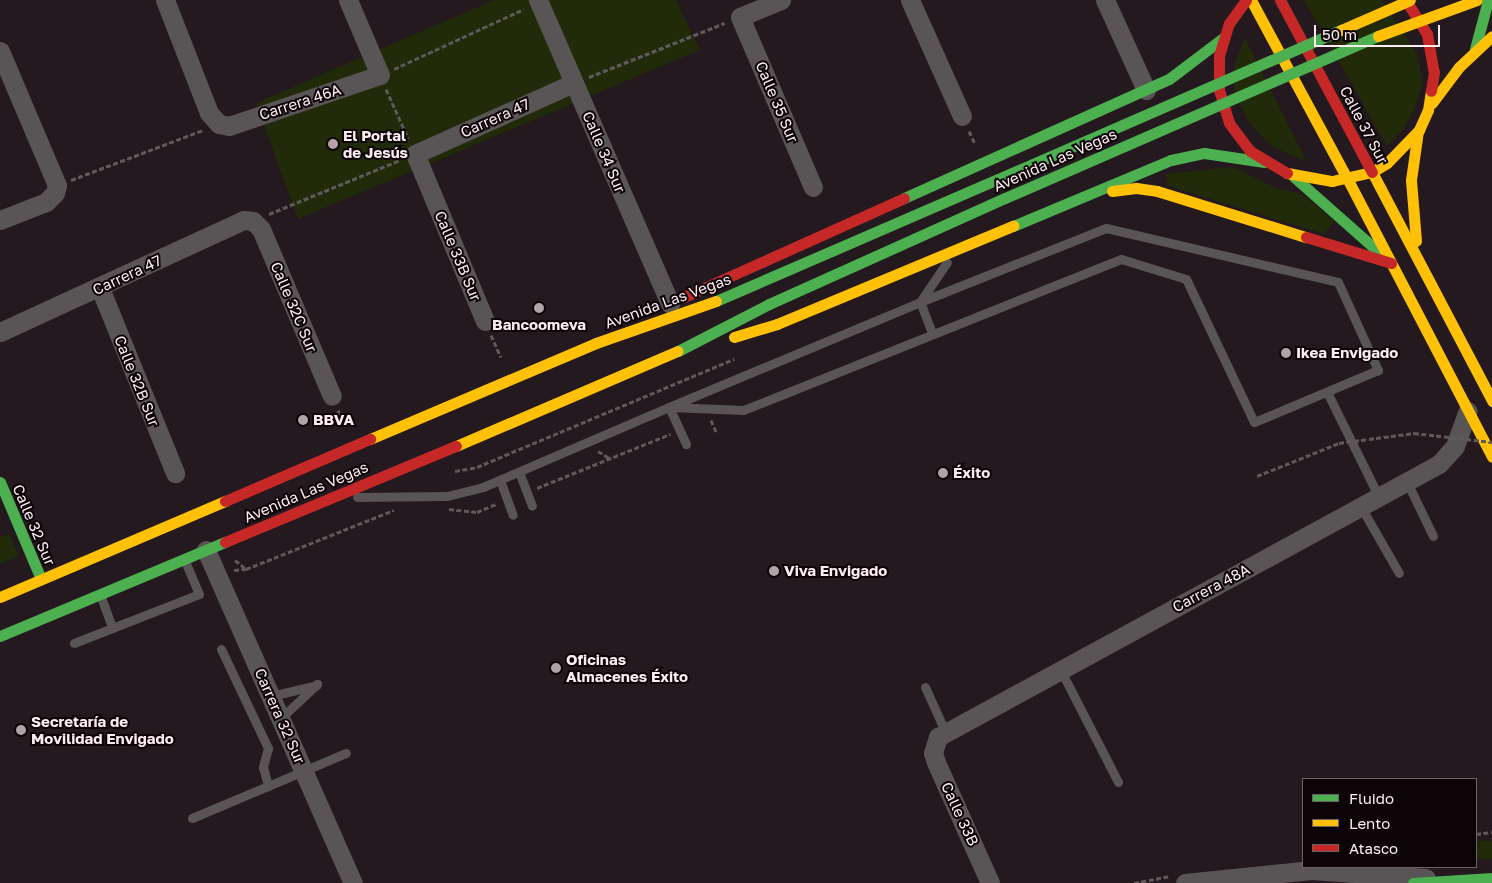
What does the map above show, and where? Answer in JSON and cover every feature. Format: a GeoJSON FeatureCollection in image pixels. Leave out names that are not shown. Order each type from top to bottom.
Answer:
{"type":"FeatureCollection","features":[{"type":"Feature","properties":{"kind":"main road"},"geometry":{"type":"LineString","coordinates":[[1228,0],[1229,24]]}},
{"type":"Feature","properties":{"kind":"main road"},"geometry":{"type":"LineString","coordinates":[[1246,0],[1229,24],[1223,38],[1217,72],[1223,107],[1239,138],[1264,162],[1294,177],[1312,181],[1348,180],[1372,172],[1405,148],[1419,130]]}},
{"type":"Feature","properties":{"kind":"main road"},"geometry":{"type":"LineString","coordinates":[[1252,0],[1492,457]]}},
{"type":"Feature","properties":{"kind":"main road","name":"Calle 37 Sur"},"geometry":{"type":"LineString","coordinates":[[1280,0],[1492,401]]}},
{"type":"Feature","properties":{"kind":"main road"},"geometry":{"type":"LineString","coordinates":[[1405,0],[1418,17],[1432,53],[1434,82],[1428,110]]}},
{"type":"Feature","properties":{"kind":"main road","name":"Avenida Las Vegas"},"geometry":{"type":"LineString","coordinates":[[0,597],[596,343],[726,298],[1410,0]]}},
{"type":"Feature","properties":{"kind":"main road","name":"Avenida Las Vegas"},"geometry":{"type":"LineString","coordinates":[[0,636],[652,364],[769,304],[1005,198],[1368,40],[1476,0]]}},
{"type":"Feature","properties":{"kind":"main road"},"geometry":{"type":"LineString","coordinates":[[1475,48],[1488,0]]}},
{"type":"Feature","properties":{"kind":"main road"},"geometry":{"type":"LineString","coordinates":[[1421,265],[1410,201],[1412,161],[1419,130],[1428,110],[1443,86],[1475,48],[1492,36]]}},
{"type":"Feature","properties":{"kind":"main road","name":"Avenida Las Vegas"},"geometry":{"type":"LineString","coordinates":[[596,343],[717,280],[1146,90],[1185,70],[1223,38]]}},
{"type":"Feature","properties":{"kind":"main road"},"geometry":{"type":"LineString","coordinates":[[1037,138],[1060,150],[1067,159],[1069,185],[1065,204]]}},
{"type":"Feature","properties":{"kind":"main road","name":"Avenida Las Vegas"},"geometry":{"type":"LineString","coordinates":[[652,364],[777,324],[1090,193],[1187,155],[1222,154],[1264,162]]}},
{"type":"Feature","properties":{"kind":"main road"},"geometry":{"type":"LineString","coordinates":[[1294,177],[1391,263]]}},
{"type":"Feature","properties":{"kind":"main road"},"geometry":{"type":"LineString","coordinates":[[1090,193],[1136,188],[1156,191],[1391,263]]}},
{"type":"Feature","properties":{"kind":"main road","name":"Calle 32 Sur"},"geometry":{"type":"LineString","coordinates":[[0,482],[41,580]]}},
{"type":"Feature","properties":{"kind":"main road"},"geometry":{"type":"LineString","coordinates":[[1413,883],[1492,878]]}},
{"type":"Feature","properties":{"kind":"street"},"geometry":{"type":"LineString","coordinates":[[165,0],[209,113],[219,124]]}},
{"type":"Feature","properties":{"kind":"street"},"geometry":{"type":"LineString","coordinates":[[348,0],[380,75]]}},
{"type":"Feature","properties":{"kind":"street"},"geometry":{"type":"LineString","coordinates":[[740,17],[781,0]]}},
{"type":"Feature","properties":{"kind":"street"},"geometry":{"type":"LineString","coordinates":[[910,0],[962,116]]}},
{"type":"Feature","properties":{"kind":"street"},"geometry":{"type":"LineString","coordinates":[[1105,0],[1146,90]]}},
{"type":"Feature","properties":{"kind":"street","name":"Calle 34 Sur"},"geometry":{"type":"LineString","coordinates":[[540,1],[670,304]]}},
{"type":"Feature","properties":{"kind":"street","name":"Calle 35 Sur"},"geometry":{"type":"LineString","coordinates":[[740,17],[813,187]]}},
{"type":"Feature","properties":{"kind":"street"},"geometry":{"type":"LineString","coordinates":[[0,52],[56,189],[46,202],[0,220]]}},
{"type":"Feature","properties":{"kind":"street","name":"Carrera 46A"},"geometry":{"type":"LineString","coordinates":[[219,124],[229,126],[380,75]]}},
{"type":"Feature","properties":{"kind":"street","name":"Carrera 47"},"geometry":{"type":"LineString","coordinates":[[416,154],[574,83]]}},
{"type":"Feature","properties":{"kind":"street","name":"Calle 33B Sur"},"geometry":{"type":"LineString","coordinates":[[416,154],[485,320]]}},
{"type":"Feature","properties":{"kind":"street","name":"Carrera 47"},"geometry":{"type":"LineString","coordinates":[[0,332],[100,288],[244,220],[253,221]]}},
{"type":"Feature","properties":{"kind":"street","name":"Calle 32C Sur"},"geometry":{"type":"LineString","coordinates":[[253,221],[261,229],[332,396]]}},
{"type":"Feature","properties":{"kind":"street","name":"Calle 32B Sur"},"geometry":{"type":"LineString","coordinates":[[100,288],[174,473]]}},
{"type":"Feature","properties":{"kind":"street","name":"Carrera 48A"},"geometry":{"type":"LineString","coordinates":[[934,745],[945,730],[1361,507],[1447,458],[1468,411]]}},
{"type":"Feature","properties":{"kind":"street","name":"Carrera 32 Sur"},"geometry":{"type":"LineString","coordinates":[[206,550],[353,883]]}},
{"type":"Feature","properties":{"kind":"street","name":"Calle 33B"},"geometry":{"type":"LineString","coordinates":[[934,745],[936,762],[990,883]]}},
{"type":"Feature","properties":{"kind":"street"},"geometry":{"type":"LineString","coordinates":[[1185,883],[1312,870],[1454,880]]}},
{"type":"Feature","properties":{"kind":"lane"},"geometry":{"type":"LineString","coordinates":[[332,498],[446,496],[467,493],[519,472],[669,407],[920,302],[1106,228],[1338,282],[1378,370],[1254,422],[1186,279],[1121,259],[743,410],[669,407]]}},
{"type":"Feature","properties":{"kind":"lane"},"geometry":{"type":"LineString","coordinates":[[920,302],[956,249]]}},
{"type":"Feature","properties":{"kind":"lane"},"geometry":{"type":"LineString","coordinates":[[920,302],[932,333]]}},
{"type":"Feature","properties":{"kind":"lane"},"geometry":{"type":"LineString","coordinates":[[1327,392],[1379,497]]}},
{"type":"Feature","properties":{"kind":"lane"},"geometry":{"type":"LineString","coordinates":[[669,407],[686,444]]}},
{"type":"Feature","properties":{"kind":"lane"},"geometry":{"type":"LineString","coordinates":[[519,472],[532,506]]}},
{"type":"Feature","properties":{"kind":"lane"},"geometry":{"type":"LineString","coordinates":[[500,480],[513,514]]}},
{"type":"Feature","properties":{"kind":"lane"},"geometry":{"type":"LineString","coordinates":[[1407,482],[1433,536]]}},
{"type":"Feature","properties":{"kind":"lane"},"geometry":{"type":"LineString","coordinates":[[1361,507],[1399,573]]}},
{"type":"Feature","properties":{"kind":"lane"},"geometry":{"type":"LineString","coordinates":[[74,643],[199,594],[184,559]]}},
{"type":"Feature","properties":{"kind":"lane"},"geometry":{"type":"LineString","coordinates":[[100,594],[112,628]]}},
{"type":"Feature","properties":{"kind":"lane"},"geometry":{"type":"LineString","coordinates":[[221,649],[268,748],[263,767],[268,786]]}},
{"type":"Feature","properties":{"kind":"lane"},"geometry":{"type":"LineString","coordinates":[[1060,669],[1118,782]]}},
{"type":"Feature","properties":{"kind":"lane"},"geometry":{"type":"LineString","coordinates":[[271,696],[317,684],[281,718]]}},
{"type":"Feature","properties":{"kind":"lane"},"geometry":{"type":"LineString","coordinates":[[925,686],[945,730]]}},
{"type":"Feature","properties":{"kind":"lane"},"geometry":{"type":"LineString","coordinates":[[192,818],[346,753]]}},
{"type":"Feature","properties":{"kind":"path"},"geometry":{"type":"LineString","coordinates":[[253,221],[416,154],[380,75],[540,1]]}},
{"type":"Feature","properties":{"kind":"path"},"geometry":{"type":"LineString","coordinates":[[574,83],[740,17]]}},
{"type":"Feature","properties":{"kind":"path"},"geometry":{"type":"LineString","coordinates":[[56,189],[219,124]]}},
{"type":"Feature","properties":{"kind":"path","name":"Calle 33B Sur"},"geometry":{"type":"LineString","coordinates":[[485,320],[501,357]]}},
{"type":"Feature","properties":{"kind":"path"},"geometry":{"type":"LineString","coordinates":[[527,492],[710,418]]}},
{"type":"Feature","properties":{"kind":"path"},"geometry":{"type":"LineString","coordinates":[[1258,476],[1340,443],[1414,433],[1492,442]]}},
{"type":"Feature","properties":{"kind":"path"},"geometry":{"type":"LineString","coordinates":[[442,509],[477,512],[507,500]]}},
{"type":"Feature","properties":{"kind":"path"},"geometry":{"type":"LineString","coordinates":[[246,569],[396,510]]}},
{"type":"Feature","properties":{"kind":"path"},"geometry":{"type":"LineString","coordinates":[[1477,834],[1492,832]]}},
{"type":"Feature","properties":{"kind":"green space"},"geometry":{"type":"Polygon","coordinates":[[[494,0],[676,0],[700,50],[298,219],[256,103],[494,0]]]}},
{"type":"Feature","properties":{"kind":"green space"},"geometry":{"type":"Polygon","coordinates":[[[1304,0],[1382,0],[1417,53],[1423,84],[1414,110],[1403,130],[1387,146],[1304,0]]]}},
{"type":"Feature","properties":{"kind":"green space"},"geometry":{"type":"Polygon","coordinates":[[[1245,38],[1307,162],[1271,146],[1247,120],[1234,90],[1235,62],[1245,38]]]}},
{"type":"Feature","properties":{"kind":"green space"},"geometry":{"type":"Polygon","coordinates":[[[1233,167],[1279,189],[1302,194],[1334,221],[1324,234],[1168,186],[1165,174],[1233,167]]]}},
{"type":"Feature","properties":{"kind":"green space"},"geometry":{"type":"Polygon","coordinates":[[[9,534],[19,556],[0,564],[0,537],[9,534]]]}},
{"type":"Feature","properties":{"kind":"green space"},"geometry":{"type":"Polygon","coordinates":[[[1477,841],[1492,841],[1492,859],[1477,859],[1477,841]]]}},
{"type":"Feature","properties":{"kind":"traffic: fast"},"geometry":{"type":"LineString","coordinates":[[1475,49],[1488,0]]}},
{"type":"Feature","properties":{"kind":"traffic: fast"},"geometry":{"type":"LineString","coordinates":[[998,179],[1341,30]]}},
{"type":"Feature","properties":{"kind":"traffic: fast"},"geometry":{"type":"LineString","coordinates":[[1005,198],[1378,36]]}},
{"type":"Feature","properties":{"kind":"traffic: fast"},"geometry":{"type":"LineString","coordinates":[[904,198],[1169,79],[1223,38]]}},
{"type":"Feature","properties":{"kind":"traffic: fast"},"geometry":{"type":"LineString","coordinates":[[1013,226],[1171,160],[1204,153],[1264,162]]}},
{"type":"Feature","properties":{"kind":"traffic: fast"},"geometry":{"type":"LineString","coordinates":[[1294,177],[1381,254]]}},
{"type":"Feature","properties":{"kind":"traffic: fast"},"geometry":{"type":"LineString","coordinates":[[716,301],[998,179]]}},
{"type":"Feature","properties":{"kind":"traffic: fast"},"geometry":{"type":"LineString","coordinates":[[678,351],[769,304],[1005,198]]}},
{"type":"Feature","properties":{"kind":"traffic: fast"},"geometry":{"type":"LineString","coordinates":[[0,482],[41,579]]}},
{"type":"Feature","properties":{"kind":"traffic: fast"},"geometry":{"type":"LineString","coordinates":[[0,636],[225,542]]}},
{"type":"Feature","properties":{"kind":"traffic: fast"},"geometry":{"type":"LineString","coordinates":[[1413,883],[1492,878]]}},
{"type":"Feature","properties":{"kind":"traffic: slow"},"geometry":{"type":"LineString","coordinates":[[1251,0],[1348,180]]}},
{"type":"Feature","properties":{"kind":"traffic: slow"},"geometry":{"type":"LineString","coordinates":[[1341,30],[1410,0]]}},
{"type":"Feature","properties":{"kind":"traffic: slow"},"geometry":{"type":"LineString","coordinates":[[1378,36],[1477,0]]}},
{"type":"Feature","properties":{"kind":"traffic: slow"},"geometry":{"type":"LineString","coordinates":[[1432,103],[1459,67],[1492,36]]}},
{"type":"Feature","properties":{"kind":"traffic: slow"},"geometry":{"type":"LineString","coordinates":[[1287,173],[1332,181],[1372,172],[1387,163],[1419,130],[1428,110],[1431,91]]}},
{"type":"Feature","properties":{"kind":"traffic: slow"},"geometry":{"type":"LineString","coordinates":[[1416,241],[1411,180],[1418,131]]}},
{"type":"Feature","properties":{"kind":"traffic: slow"},"geometry":{"type":"LineString","coordinates":[[1372,172],[1492,401]]}},
{"type":"Feature","properties":{"kind":"traffic: slow"},"geometry":{"type":"LineString","coordinates":[[1348,180],[1492,457]]}},
{"type":"Feature","properties":{"kind":"traffic: slow"},"geometry":{"type":"LineString","coordinates":[[1112,191],[1136,188],[1157,191],[1306,237]]}},
{"type":"Feature","properties":{"kind":"traffic: slow"},"geometry":{"type":"LineString","coordinates":[[734,337],[777,324],[1013,226]]}},
{"type":"Feature","properties":{"kind":"traffic: slow"},"geometry":{"type":"LineString","coordinates":[[370,439],[596,343],[716,301]]}},
{"type":"Feature","properties":{"kind":"traffic: slow"},"geometry":{"type":"LineString","coordinates":[[456,446],[678,351]]}},
{"type":"Feature","properties":{"kind":"traffic: slow"},"geometry":{"type":"LineString","coordinates":[[0,597],[225,501]]}},
{"type":"Feature","properties":{"kind":"traffic: jam"},"geometry":{"type":"LineString","coordinates":[[1246,0],[1229,23],[1219,55],[1219,90],[1229,123],[1250,151],[1287,173]]}},
{"type":"Feature","properties":{"kind":"traffic: jam"},"geometry":{"type":"LineString","coordinates":[[1280,0],[1372,172]]}},
{"type":"Feature","properties":{"kind":"traffic: jam"},"geometry":{"type":"LineString","coordinates":[[1407,2],[1427,34],[1434,72],[1431,91]]}},
{"type":"Feature","properties":{"kind":"traffic: jam"},"geometry":{"type":"LineString","coordinates":[[684,297],[904,198]]}},
{"type":"Feature","properties":{"kind":"traffic: jam"},"geometry":{"type":"LineString","coordinates":[[1306,237],[1391,263]]}},
{"type":"Feature","properties":{"kind":"traffic: jam"},"geometry":{"type":"LineString","coordinates":[[225,501],[370,439]]}},
{"type":"Feature","properties":{"kind":"traffic: jam"},"geometry":{"type":"LineString","coordinates":[[225,542],[456,446]]}},
{"type":"Feature","properties":{"kind":"place","name":"El Portal de Jesús"},"geometry":{"type":"Point","coordinates":[333,144]}},
{"type":"Feature","properties":{"kind":"place","name":"Bancoomeva"},"geometry":{"type":"Point","coordinates":[539,308]}},
{"type":"Feature","properties":{"kind":"place","name":"Ikea Envigado"},"geometry":{"type":"Point","coordinates":[1286,353]}},
{"type":"Feature","properties":{"kind":"place","name":"BBVA"},"geometry":{"type":"Point","coordinates":[303,420]}},
{"type":"Feature","properties":{"kind":"place","name":"Éxito"},"geometry":{"type":"Point","coordinates":[943,473]}},
{"type":"Feature","properties":{"kind":"place","name":"Viva Envigado"},"geometry":{"type":"Point","coordinates":[774,571]}},
{"type":"Feature","properties":{"kind":"place","name":"Oficinas Almacenes Éxito"},"geometry":{"type":"Point","coordinates":[556,668]}},
{"type":"Feature","properties":{"kind":"place","name":"Secretaría de Movilidad Envigado"},"geometry":{"type":"Point","coordinates":[21,730]}}]}
